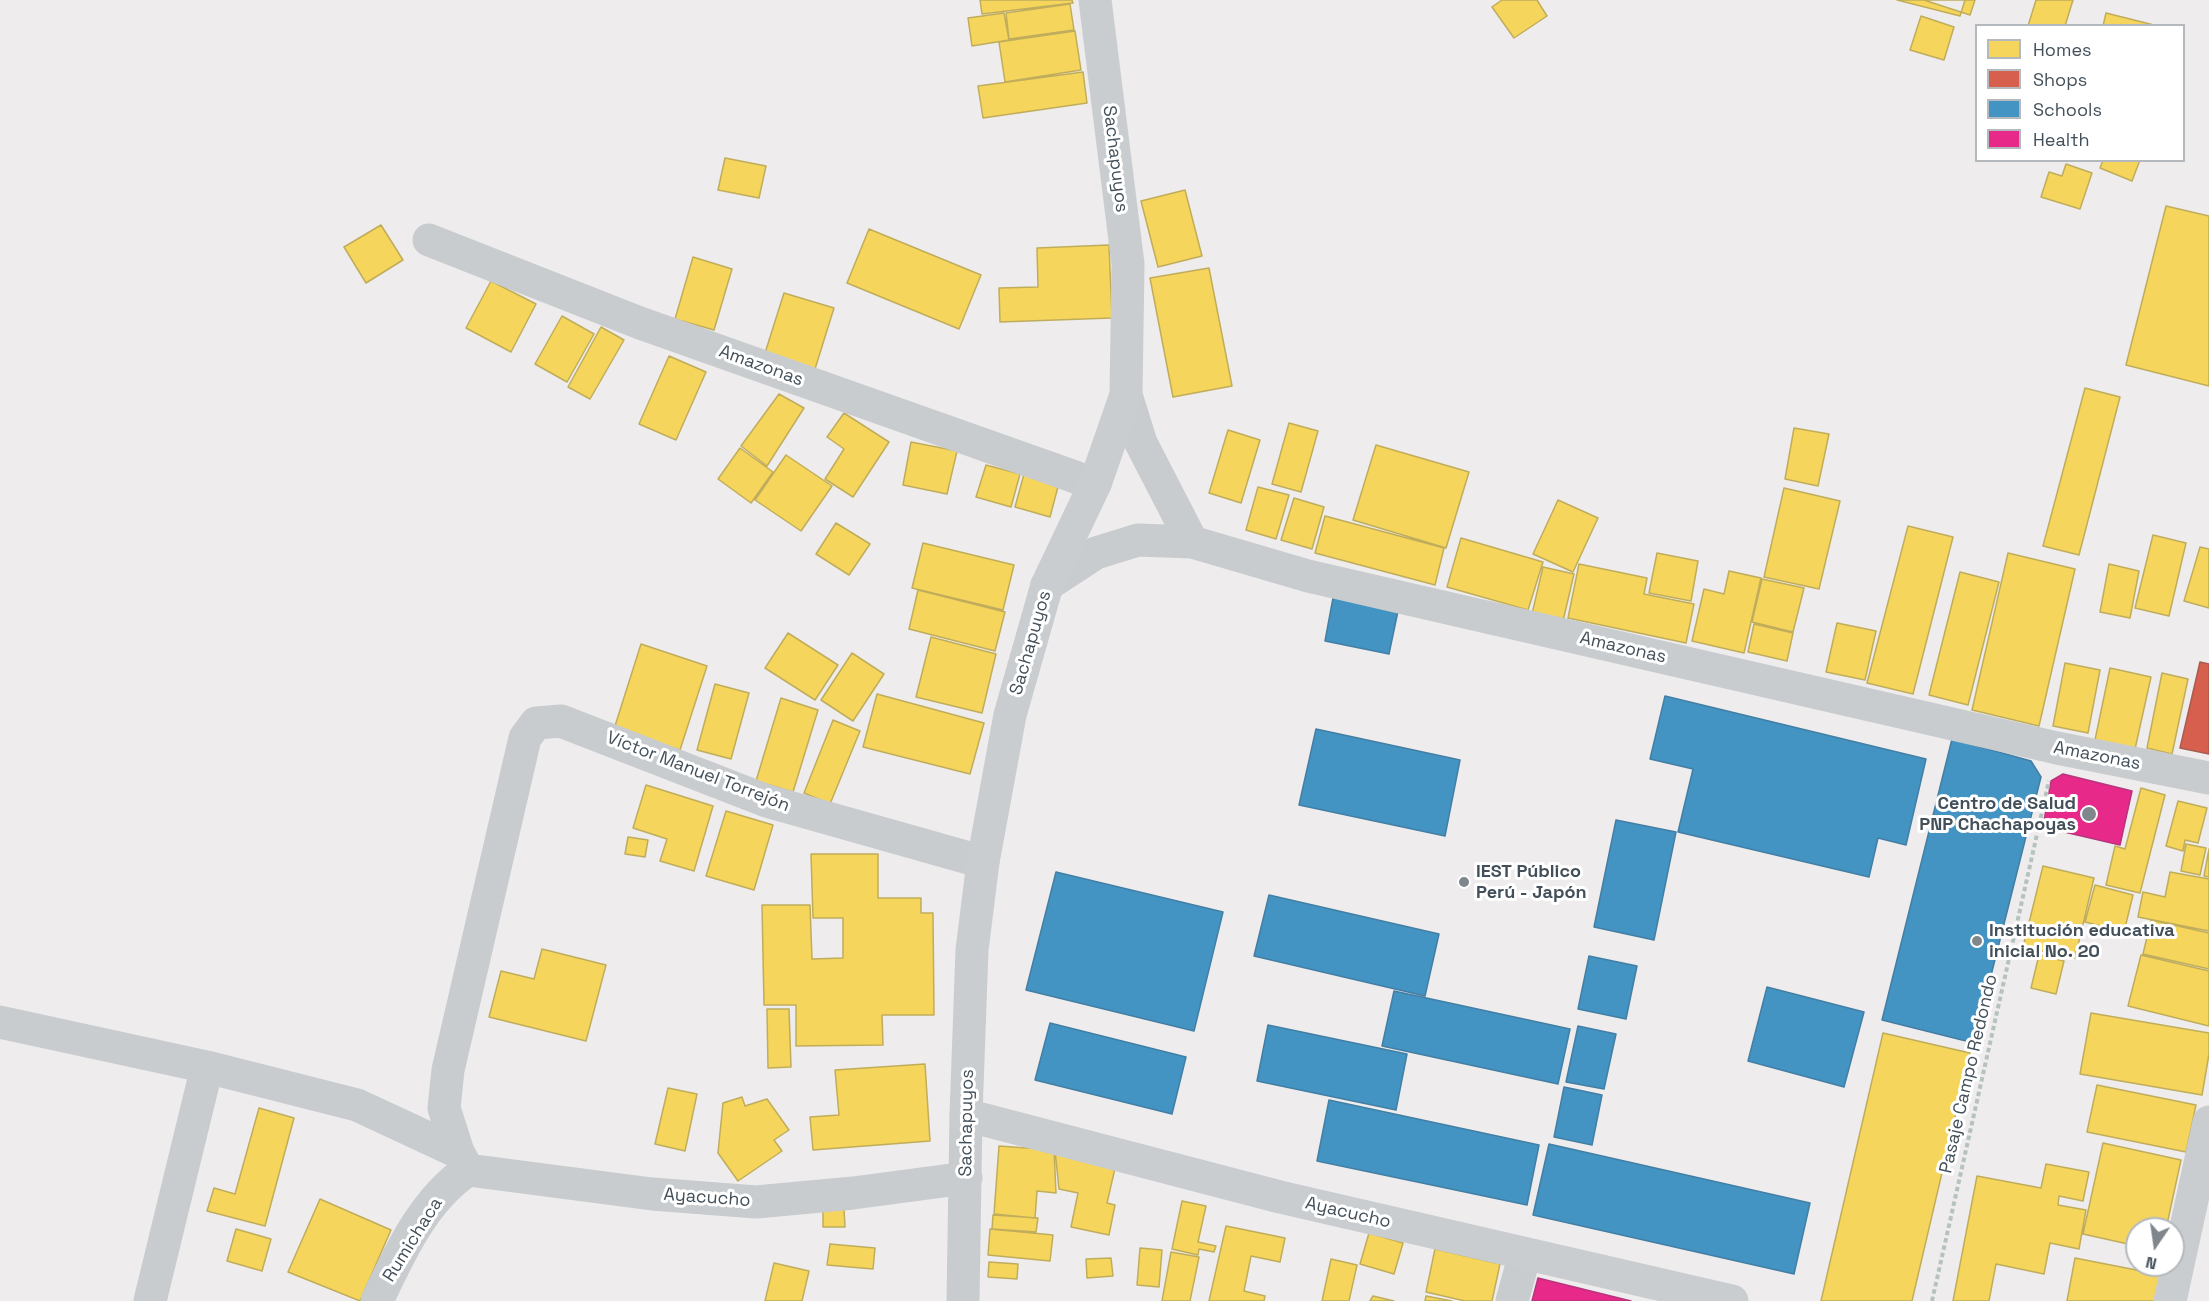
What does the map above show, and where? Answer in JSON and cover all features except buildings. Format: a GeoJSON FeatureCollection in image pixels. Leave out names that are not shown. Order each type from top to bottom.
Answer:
{"type":"FeatureCollection","features":[{"type":"Feature","properties":{"kind":"main road","name":"Sachapuyos"},"geometry":{"type":"LineString","coordinates":[[966,1115],[972,950],[982,862],[1010,715],[1047,585],[1095,484],[1126,395],[1128,264],[1095,0]]}},
{"type":"Feature","properties":{"kind":"main road","name":"Ayacucho"},"geometry":{"type":"LineString","coordinates":[[966,1115],[1280,1197],[1732,1301]]}},
{"type":"Feature","properties":{"kind":"main road"},"geometry":{"type":"LineString","coordinates":[[2170,1301],[2209,1122]]}},
{"type":"Feature","properties":{"kind":"street","name":"Amazonas"},"geometry":{"type":"LineString","coordinates":[[429,240],[640,323],[1095,484]]}},
{"type":"Feature","properties":{"kind":"street"},"geometry":{"type":"LineString","coordinates":[[1126,395],[1142,443],[1192,542]]}},
{"type":"Feature","properties":{"kind":"street","name":"Amazonas"},"geometry":{"type":"LineString","coordinates":[[1047,585],[1096,553],[1138,540],[1192,542],[1308,576],[2056,748],[2209,778]]}},
{"type":"Feature","properties":{"kind":"street","name":"Víctor Manuel Torrejón"},"geometry":{"type":"LineString","coordinates":[[459,1168],[444,1108],[448,1070],[525,738],[536,723],[561,721],[767,801],[982,862]]}},
{"type":"Feature","properties":{"kind":"street","name":"Ayacucho"},"geometry":{"type":"LineString","coordinates":[[0,1023],[207,1067],[357,1105],[459,1168],[652,1194],[756,1202],[853,1193],[966,1178]]}},
{"type":"Feature","properties":{"kind":"street"},"geometry":{"type":"LineString","coordinates":[[150,1301],[207,1067]]}},
{"type":"Feature","properties":{"kind":"street","name":"Sachapuyos"},"geometry":{"type":"LineString","coordinates":[[963,1301],[966,1115]]}},
{"type":"Feature","properties":{"kind":"street","name":"Rumichaca"},"geometry":{"type":"LineString","coordinates":[[377,1301],[428,1208],[459,1168]]}},
{"type":"Feature","properties":{"kind":"street"},"geometry":{"type":"LineString","coordinates":[[1512,1301],[1525,1254]]}},
{"type":"Feature","properties":{"kind":"path","name":"Pasaje Campo Redondo"},"geometry":{"type":"LineString","coordinates":[[1932,1301],[2056,748]]}},
{"type":"Feature","properties":{"kind":"place","name":"Centro de Salud PNP Chachapoyas"},"geometry":{"type":"Point","coordinates":[2089,814]}},
{"type":"Feature","properties":{"kind":"place","name":"IEST Público Perú - Japón"},"geometry":{"type":"Point","coordinates":[1464,882]}},
{"type":"Feature","properties":{"kind":"place","name":"Institución educativa inicial No. 20"},"geometry":{"type":"Point","coordinates":[1977,941]}}]}
